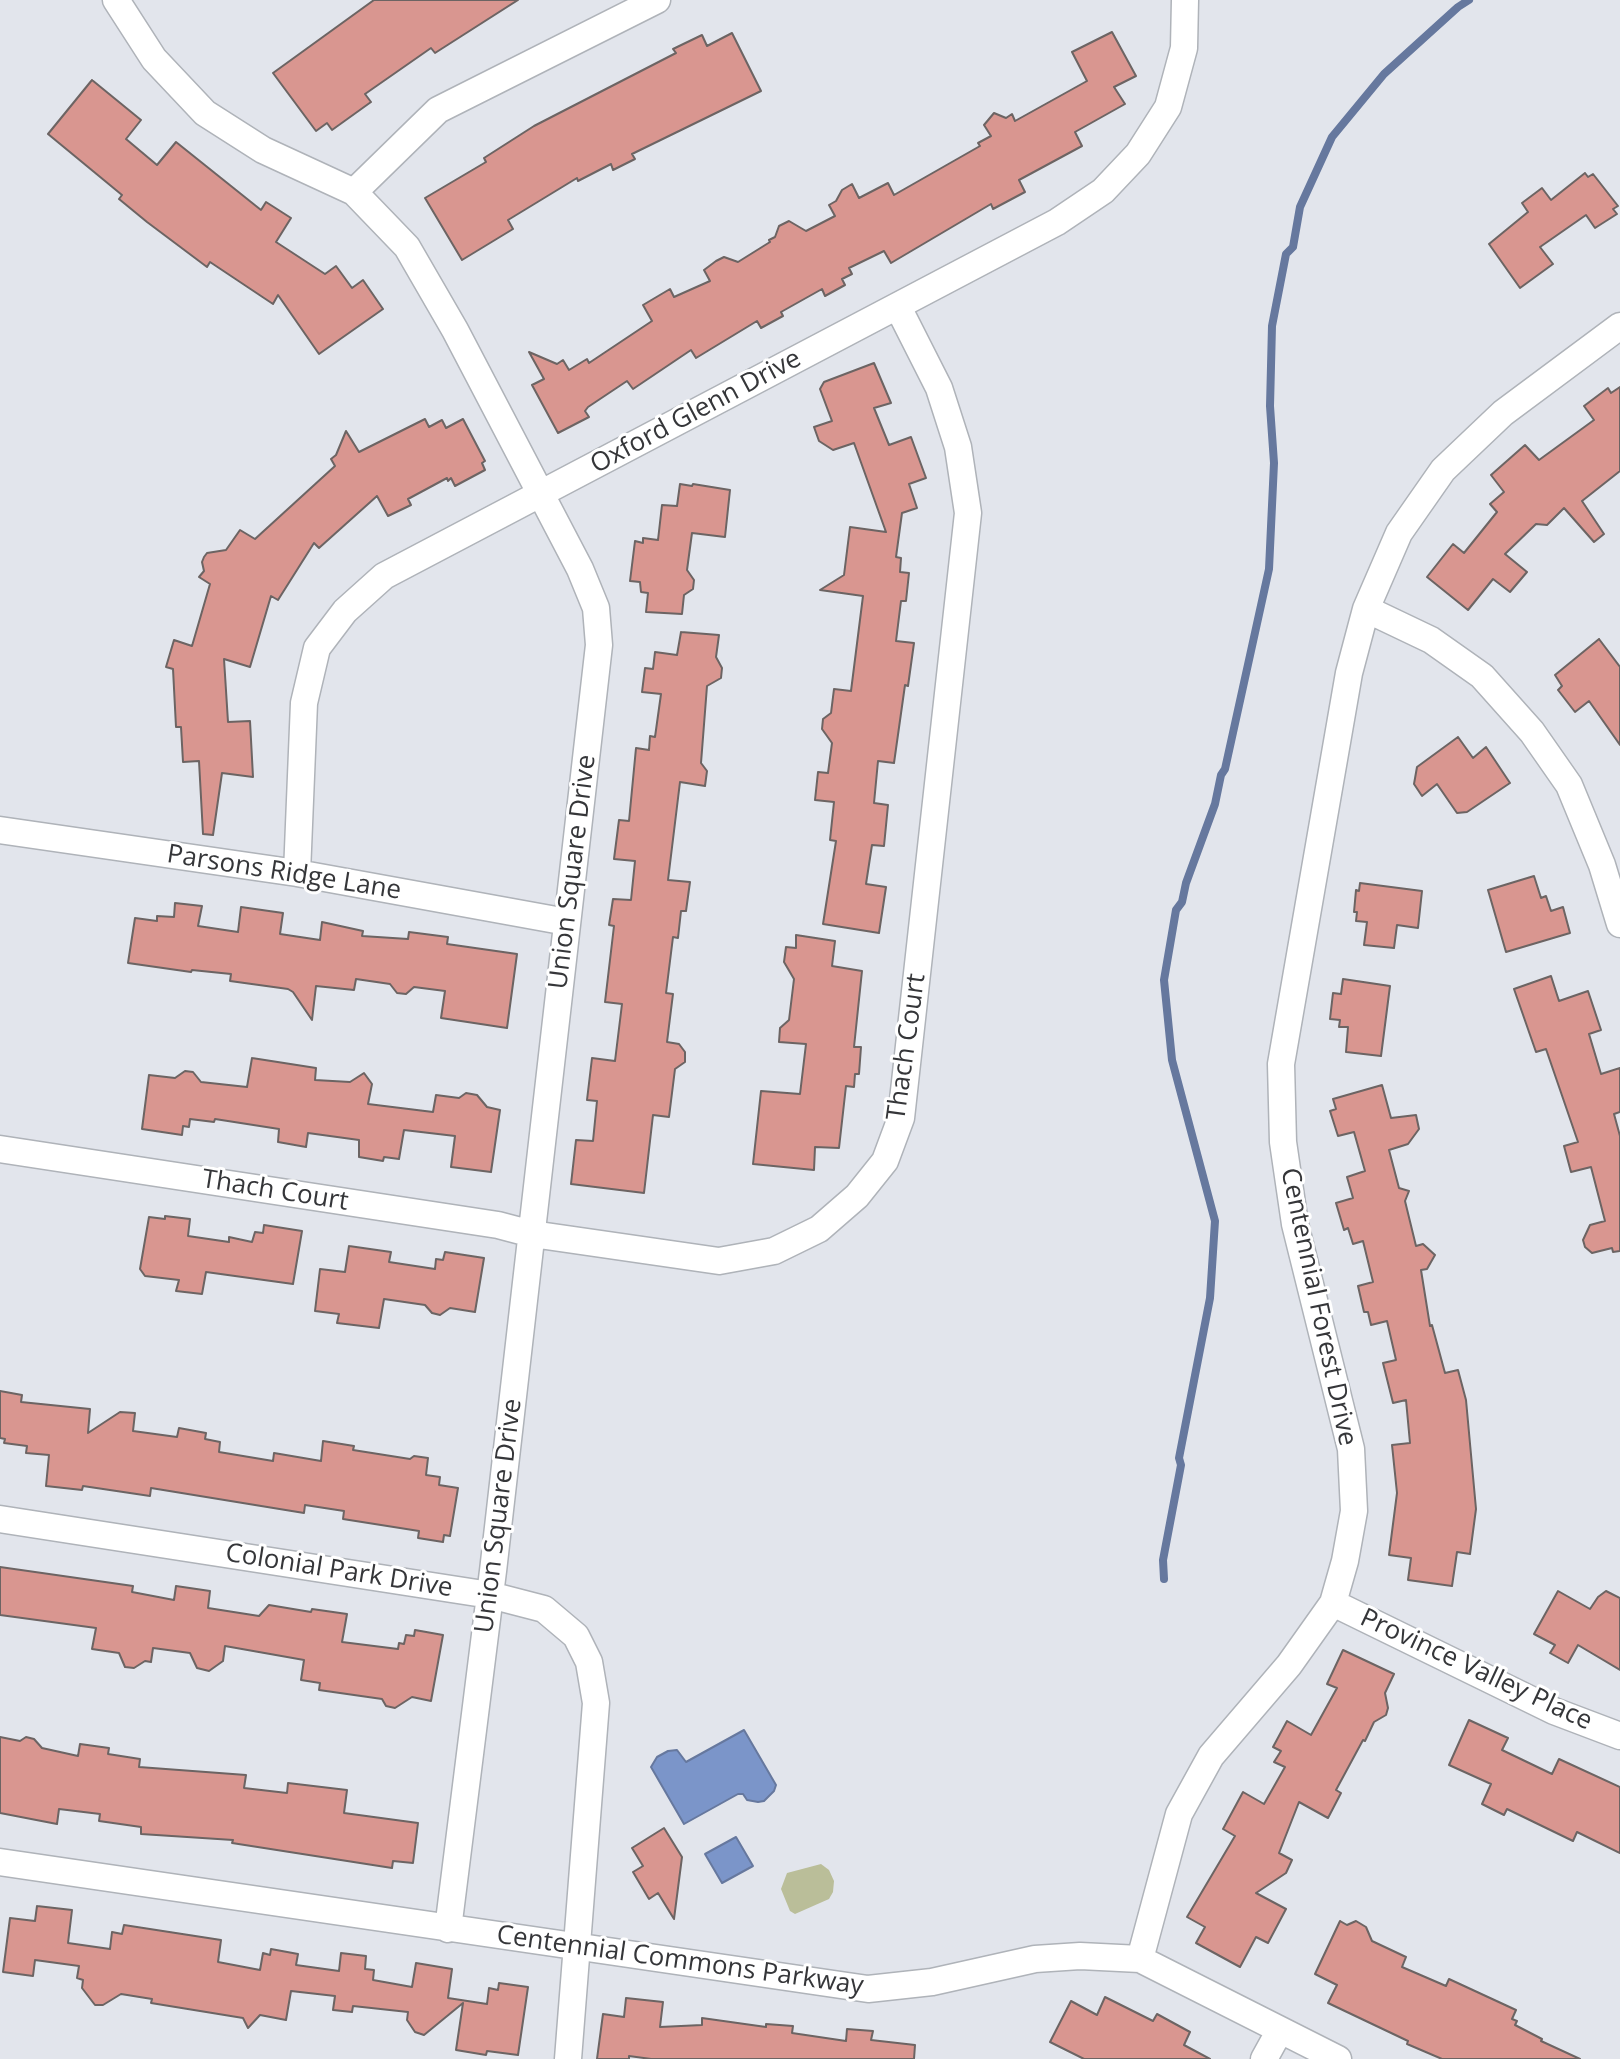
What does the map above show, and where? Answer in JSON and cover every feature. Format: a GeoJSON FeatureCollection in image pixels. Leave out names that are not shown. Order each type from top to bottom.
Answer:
{"type":"FeatureCollection","features":[{"type":"Feature","properties":{"kind":"street","name":"Union Square Drive"},"geometry":{"type":"LineString","coordinates":[[116,0],[154,59],[205,113],[263,150],[354,192],[407,247],[455,330],[541,494],[580,569],[596,608],[599,645],[490,1595],[448,1929]]}},
{"type":"Feature","properties":{"kind":"street"},"geometry":{"type":"LineString","coordinates":[[354,192],[438,110],[657,0]]}},
{"type":"Feature","properties":{"kind":"street","name":"Oxford Glenn Drive"},"geometry":{"type":"LineString","coordinates":[[297,873],[304,703],[317,648],[345,611],[384,576],[1057,222],[1103,191],[1138,154],[1168,107],[1184,48],[1185,0]]}},
{"type":"Feature","properties":{"kind":"street","name":"Thach Court"},"geometry":{"type":"LineString","coordinates":[[0,1149],[719,1261],[774,1251],[819,1229],[857,1196],[885,1161],[901,1118],[968,513],[958,447],[939,388],[898,307]]}},
{"type":"Feature","properties":{"kind":"street","name":"Centennial Forest Drive"},"geometry":{"type":"LineString","coordinates":[[1140,1959],[1179,1814],[1211,1756],[1289,1665],[1333,1603],[1354,1511],[1351,1449],[1295,1224],[1283,1142],[1281,1064],[1349,673],[1366,609],[1399,533],[1443,470],[1503,413],[1620,326]]}},
{"type":"Feature","properties":{"kind":"street"},"geometry":{"type":"LineString","coordinates":[[1366,609],[1431,640],[1482,676],[1532,732],[1569,785],[1602,865],[1620,924]]}},
{"type":"Feature","properties":{"kind":"street","name":"Parsons Ridge Lane"},"geometry":{"type":"LineString","coordinates":[[0,830],[297,873],[567,922]]}},
{"type":"Feature","properties":{"kind":"street","name":"Colonial Park Drive"},"geometry":{"type":"LineString","coordinates":[[0,1519],[490,1595],[544,1609],[576,1636],[589,1662],[596,1703],[568,2059]]}},
{"type":"Feature","properties":{"kind":"street","name":"Province Valley Place"},"geometry":{"type":"LineString","coordinates":[[1333,1603],[1554,1711],[1620,1736]]}},
{"type":"Feature","properties":{"kind":"street","name":"Centennial Commons Parkway"},"geometry":{"type":"LineString","coordinates":[[0,1862],[868,1989],[932,1982],[1035,1959],[1080,1956],[1140,1959],[1338,2059]]}},
{"type":"Feature","properties":{"kind":"street"},"geometry":{"type":"LineString","coordinates":[[1264,2059],[1280,2030]]}},
{"type":"Feature","properties":{"kind":"green space"},"geometry":{"type":"Polygon","coordinates":[[[821,1864],[829,1870],[834,1881],[833,1892],[829,1899],[795,1914],[790,1911],[781,1889],[787,1873],[821,1864]]]}},
{"type":"Feature","properties":{"kind":"water"},"geometry":{"type":"Polygon","coordinates":[[[744,1730],[776,1785],[774,1791],[764,1801],[758,1802],[738,1794],[684,1824],[651,1767],[657,1757],[677,1750],[686,1762],[744,1730]]]}},
{"type":"Feature","properties":{"kind":"water"},"geometry":{"type":"Polygon","coordinates":[[[736,1837],[753,1866],[722,1883],[705,1854],[736,1837]]]}},
{"type":"Feature","properties":{"kind":"building"},"geometry":{"type":"Polygon","coordinates":[[[374,0],[518,0],[435,53],[431,48],[365,94],[371,102],[332,130],[327,123],[316,131],[273,73],[374,0]]]}},
{"type":"Feature","properties":{"kind":"building"},"geometry":{"type":"Polygon","coordinates":[[[1112,32],[1136,76],[1114,87],[1125,104],[1075,132],[1082,146],[1019,180],[1025,192],[993,209],[991,204],[891,263],[884,251],[849,268],[852,274],[842,279],[845,285],[825,296],[822,289],[781,312],[783,316],[761,328],[757,321],[696,358],[691,350],[633,389],[627,381],[588,407],[585,411],[589,417],[558,433],[532,385],[544,379],[529,352],[557,364],[563,360],[569,370],[587,359],[589,363],[652,321],[643,305],[670,289],[674,297],[710,281],[704,270],[716,261],[724,257],[738,262],[770,242],[779,226],[789,221],[806,231],[835,216],[829,205],[852,184],[859,198],[888,183],[894,195],[980,146],[978,143],[991,136],[984,125],[994,113],[1006,118],[1012,114],[1015,121],[1087,81],[1072,52],[1112,32]]]}},
{"type":"Feature","properties":{"kind":"building"},"geometry":{"type":"Polygon","coordinates":[[[732,33],[761,91],[632,154],[635,159],[613,170],[611,164],[578,181],[577,178],[508,220],[513,229],[462,260],[425,198],[486,162],[484,158],[534,126],[676,53],[673,49],[702,35],[707,46],[732,33]]]}},
{"type":"Feature","properties":{"kind":"building"},"geometry":{"type":"Polygon","coordinates":[[[92,80],[141,120],[126,139],[157,165],[176,142],[261,210],[266,202],[291,218],[276,242],[325,274],[336,266],[352,288],[363,280],[383,309],[319,354],[278,295],[273,304],[210,262],[207,267],[147,222],[119,199],[122,195],[48,134],[92,80]]]}},
{"type":"Feature","properties":{"kind":"building"},"geometry":{"type":"Polygon","coordinates":[[[1585,173],[1588,177],[1593,174],[1618,206],[1613,209],[1617,214],[1595,228],[1586,215],[1540,247],[1553,264],[1520,288],[1489,244],[1528,212],[1522,203],[1542,188],[1551,200],[1585,173]]]}},
{"type":"Feature","properties":{"kind":"building"},"geometry":{"type":"Polygon","coordinates":[[[874,363],[891,403],[874,408],[889,445],[911,437],[926,478],[909,484],[917,508],[902,513],[896,557],[901,558],[900,572],[909,573],[906,601],[901,601],[896,641],[914,643],[894,763],[878,761],[874,803],[888,805],[884,846],[872,845],[866,884],[886,887],[879,933],[823,924],[836,841],[830,840],[834,802],[815,800],[818,772],[828,773],[832,743],[822,729],[823,719],[831,713],[834,689],[851,691],[863,596],[820,590],[844,575],[850,527],[886,532],[854,443],[833,450],[819,441],[814,427],[832,421],[820,389],[824,382],[874,363]]]}},
{"type":"Feature","properties":{"kind":"building"},"geometry":{"type":"Polygon","coordinates":[[[1620,387],[1620,471],[1582,501],[1604,534],[1594,542],[1564,508],[1547,525],[1536,524],[1505,554],[1527,572],[1510,592],[1493,579],[1468,610],[1427,577],[1453,544],[1464,553],[1497,512],[1490,504],[1504,492],[1491,475],[1525,445],[1539,460],[1594,420],[1584,406],[1608,388],[1611,393],[1620,387]]]}},
{"type":"Feature","properties":{"kind":"building"},"geometry":{"type":"Polygon","coordinates":[[[425,419],[429,427],[442,420],[446,428],[463,419],[485,461],[482,463],[485,470],[455,486],[451,478],[448,481],[447,478],[408,499],[411,505],[388,516],[377,496],[319,548],[314,543],[278,600],[271,596],[250,667],[224,659],[228,722],[250,721],[253,777],[222,773],[213,835],[203,834],[199,761],[183,762],[181,727],[176,727],[173,669],[166,667],[174,640],[192,646],[210,584],[199,577],[204,571],[204,557],[207,553],[226,550],[240,530],[255,539],[335,466],[331,459],[336,455],[346,431],[359,452],[425,419]]]}},
{"type":"Feature","properties":{"kind":"building"},"geometry":{"type":"Polygon","coordinates":[[[680,484],[730,490],[725,537],[692,533],[687,570],[694,580],[693,589],[684,595],[682,614],[646,612],[648,593],[641,592],[640,582],[630,581],[635,541],[643,543],[643,538],[658,540],[662,505],[677,506],[680,484]]]}},
{"type":"Feature","properties":{"kind":"building"},"geometry":{"type":"Polygon","coordinates":[[[681,632],[719,635],[716,657],[722,668],[721,678],[707,686],[701,763],[707,771],[705,786],[680,782],[668,880],[690,882],[686,911],[681,911],[678,938],[673,937],[666,993],[673,994],[667,1042],[679,1044],[685,1052],[685,1062],[675,1069],[669,1117],[653,1115],[644,1193],[571,1184],[576,1140],[593,1141],[597,1101],[587,1100],[592,1058],[615,1061],[622,1004],[605,1002],[614,926],[609,925],[613,899],[631,900],[635,861],[614,859],[619,820],[629,821],[636,748],[649,750],[650,736],[655,737],[661,694],[642,692],[645,668],[653,669],[655,652],[677,655],[681,632]]]}},
{"type":"Feature","properties":{"kind":"building"},"geometry":{"type":"Polygon","coordinates":[[[1599,639],[1620,667],[1620,745],[1589,701],[1575,712],[1558,690],[1562,686],[1555,675],[1599,639]]]}},
{"type":"Feature","properties":{"kind":"building"},"geometry":{"type":"Polygon","coordinates":[[[1458,737],[1473,758],[1486,747],[1510,783],[1467,812],[1457,813],[1437,784],[1422,796],[1414,784],[1417,767],[1458,737]]]}},
{"type":"Feature","properties":{"kind":"building"},"geometry":{"type":"Polygon","coordinates":[[[1534,876],[1541,898],[1546,896],[1551,911],[1563,907],[1570,933],[1506,952],[1488,890],[1534,876]]]}},
{"type":"Feature","properties":{"kind":"building"},"geometry":{"type":"Polygon","coordinates":[[[1360,883],[1422,891],[1418,928],[1397,925],[1394,948],[1364,945],[1367,922],[1356,921],[1357,912],[1354,912],[1356,890],[1359,891],[1360,883]]]}},
{"type":"Feature","properties":{"kind":"building"},"geometry":{"type":"Polygon","coordinates":[[[175,903],[202,906],[198,926],[238,932],[241,907],[283,913],[280,934],[320,940],[322,922],[363,931],[362,936],[408,939],[409,932],[448,937],[447,944],[517,954],[507,1028],[441,1018],[445,991],[414,987],[406,994],[397,993],[390,984],[356,979],[354,990],[316,986],[312,1020],[288,989],[230,981],[231,974],[128,963],[135,918],[157,921],[157,916],[174,917],[175,903]]]}},
{"type":"Feature","properties":{"kind":"building"},"geometry":{"type":"Polygon","coordinates":[[[796,935],[835,941],[832,966],[862,971],[854,1047],[861,1047],[859,1074],[855,1074],[854,1087],[846,1086],[839,1148],[815,1147],[814,1170],[753,1164],[761,1091],[800,1094],[806,1044],[779,1042],[780,1028],[789,1020],[794,979],[784,962],[786,947],[796,948],[796,935]]]}},
{"type":"Feature","properties":{"kind":"building"},"geometry":{"type":"Polygon","coordinates":[[[1551,976],[1559,1001],[1588,991],[1601,1030],[1589,1034],[1601,1074],[1620,1068],[1620,1112],[1614,1114],[1620,1136],[1620,1251],[1613,1252],[1612,1248],[1592,1253],[1585,1247],[1583,1240],[1590,1225],[1605,1221],[1591,1167],[1571,1172],[1564,1146],[1578,1142],[1546,1049],[1536,1052],[1514,989],[1551,976]]]}},
{"type":"Feature","properties":{"kind":"building"},"geometry":{"type":"Polygon","coordinates":[[[1343,979],[1390,986],[1381,1056],[1346,1052],[1348,1027],[1339,1027],[1340,1020],[1330,1019],[1333,993],[1341,994],[1343,979]]]}},
{"type":"Feature","properties":{"kind":"building"},"geometry":{"type":"Polygon","coordinates":[[[252,1058],[316,1068],[315,1080],[350,1082],[364,1073],[372,1084],[368,1104],[433,1112],[436,1095],[459,1098],[466,1093],[477,1095],[487,1107],[500,1110],[491,1172],[451,1167],[455,1136],[404,1130],[399,1159],[384,1157],[383,1161],[359,1157],[359,1140],[308,1133],[306,1147],[278,1142],[279,1129],[215,1119],[214,1122],[190,1119],[189,1127],[183,1126],[182,1135],[142,1129],[149,1075],[175,1078],[185,1071],[193,1072],[201,1082],[247,1087],[252,1058]]]}},
{"type":"Feature","properties":{"kind":"building"},"geometry":{"type":"Polygon","coordinates":[[[1382,1085],[1391,1118],[1416,1115],[1419,1129],[1408,1144],[1389,1150],[1399,1188],[1409,1191],[1405,1201],[1416,1246],[1423,1244],[1435,1255],[1427,1269],[1421,1270],[1430,1326],[1445,1373],[1458,1370],[1466,1400],[1476,1509],[1470,1554],[1457,1552],[1452,1586],[1408,1580],[1411,1558],[1389,1555],[1397,1493],[1392,1445],[1410,1443],[1406,1400],[1393,1403],[1383,1363],[1396,1360],[1387,1321],[1371,1325],[1368,1312],[1364,1312],[1358,1286],[1373,1282],[1363,1241],[1353,1244],[1348,1228],[1344,1230],[1336,1203],[1353,1198],[1347,1177],[1365,1171],[1354,1132],[1338,1136],[1330,1111],[1336,1109],[1333,1099],[1382,1085]]]}},
{"type":"Feature","properties":{"kind":"building"},"geometry":{"type":"Polygon","coordinates":[[[165,1216],[190,1219],[188,1236],[229,1242],[229,1237],[252,1242],[255,1232],[263,1233],[264,1225],[302,1231],[293,1284],[206,1272],[202,1294],[176,1291],[179,1280],[145,1276],[140,1269],[149,1217],[165,1219],[165,1216]]]}},
{"type":"Feature","properties":{"kind":"building"},"geometry":{"type":"Polygon","coordinates":[[[349,1246],[391,1252],[389,1262],[435,1269],[436,1259],[443,1260],[445,1252],[484,1258],[475,1312],[450,1308],[440,1315],[432,1313],[425,1305],[384,1299],[379,1328],[337,1323],[339,1314],[315,1311],[320,1269],[345,1272],[349,1246]]]}},
{"type":"Feature","properties":{"kind":"building"},"geometry":{"type":"Polygon","coordinates":[[[0,1391],[22,1395],[21,1402],[90,1409],[88,1433],[120,1412],[135,1413],[133,1431],[177,1437],[179,1428],[206,1433],[205,1439],[220,1442],[219,1452],[273,1461],[274,1453],[321,1461],[323,1441],[354,1446],[353,1450],[410,1459],[414,1456],[428,1458],[426,1475],[440,1477],[439,1485],[458,1488],[450,1536],[444,1535],[443,1542],[418,1538],[419,1531],[343,1519],[344,1511],[305,1505],[304,1513],[151,1488],[150,1496],[83,1486],[82,1490],[46,1486],[49,1455],[26,1453],[27,1446],[4,1443],[5,1439],[0,1438],[0,1391]]]}},
{"type":"Feature","properties":{"kind":"building"},"geometry":{"type":"Polygon","coordinates":[[[0,1567],[133,1586],[132,1592],[174,1600],[176,1586],[210,1591],[208,1608],[259,1616],[269,1605],[347,1614],[342,1642],[398,1649],[399,1643],[404,1644],[406,1635],[414,1636],[415,1630],[443,1635],[431,1701],[412,1697],[395,1708],[386,1706],[382,1699],[319,1690],[320,1683],[301,1680],[304,1660],[225,1646],[223,1661],[209,1671],[197,1668],[190,1653],[153,1648],[151,1662],[145,1661],[134,1668],[125,1667],[119,1653],[92,1649],[96,1628],[0,1615],[0,1567]]]}},
{"type":"Feature","properties":{"kind":"building"},"geometry":{"type":"Polygon","coordinates":[[[1558,1591],[1590,1609],[1606,1591],[1620,1598],[1620,1670],[1578,1645],[1568,1663],[1550,1653],[1555,1645],[1534,1634],[1558,1591]]]}},
{"type":"Feature","properties":{"kind":"building"},"geometry":{"type":"Polygon","coordinates":[[[1343,1650],[1394,1674],[1385,1693],[1386,1715],[1374,1722],[1363,1740],[1336,1790],[1341,1793],[1328,1818],[1299,1802],[1279,1853],[1292,1860],[1286,1873],[1256,1893],[1286,1909],[1268,1943],[1256,1937],[1240,1967],[1196,1943],[1205,1927],[1187,1917],[1235,1836],[1223,1829],[1243,1792],[1264,1804],[1285,1767],[1274,1762],[1281,1751],[1273,1747],[1287,1721],[1311,1735],[1337,1688],[1327,1684],[1343,1650]]]}},
{"type":"Feature","properties":{"kind":"building"},"geometry":{"type":"Polygon","coordinates":[[[1469,1720],[1508,1738],[1502,1750],[1552,1774],[1559,1759],[1620,1787],[1620,1853],[1577,1832],[1573,1841],[1507,1809],[1504,1815],[1482,1804],[1491,1784],[1449,1765],[1469,1720]]]}},
{"type":"Feature","properties":{"kind":"building"},"geometry":{"type":"Polygon","coordinates":[[[0,1737],[20,1741],[26,1737],[34,1739],[42,1748],[78,1756],[80,1744],[109,1748],[108,1754],[140,1759],[139,1767],[246,1775],[244,1788],[287,1793],[288,1783],[347,1790],[344,1813],[418,1823],[413,1863],[393,1861],[392,1868],[232,1843],[233,1840],[141,1834],[141,1827],[99,1821],[100,1814],[59,1809],[57,1824],[0,1813],[0,1737]]]}},
{"type":"Feature","properties":{"kind":"building"},"geometry":{"type":"Polygon","coordinates":[[[664,1828],[682,1857],[674,1919],[658,1893],[649,1899],[633,1872],[643,1866],[632,1848],[664,1828]]]}},
{"type":"Feature","properties":{"kind":"building"},"geometry":{"type":"Polygon","coordinates":[[[37,1906],[72,1910],[68,1943],[110,1949],[112,1932],[122,1934],[124,1925],[221,1940],[218,1962],[260,1970],[263,1953],[270,1955],[271,1949],[298,1954],[296,1965],[339,1971],[341,1953],[366,1956],[365,1969],[374,1970],[373,1980],[412,1987],[416,1963],[452,1969],[448,1998],[487,2004],[489,1988],[498,1990],[499,1983],[528,1987],[518,2055],[487,2051],[486,2055],[456,2050],[463,2003],[424,2035],[415,2032],[407,2020],[408,2012],[353,2006],[352,2012],[333,2010],[335,1996],[291,1991],[286,2020],[260,2015],[248,2028],[243,2018],[151,2003],[152,1999],[121,1994],[103,2005],[95,2005],[82,1988],[83,1980],[77,1978],[79,1966],[35,1960],[33,1976],[3,1972],[10,1918],[35,1921],[37,1906]]]}},
{"type":"Feature","properties":{"kind":"building"},"geometry":{"type":"Polygon","coordinates":[[[1340,1921],[1347,1925],[1356,1921],[1366,1927],[1372,1941],[1406,1957],[1402,1967],[1446,1986],[1449,1979],[1516,2010],[1512,2019],[1517,2021],[1515,2025],[1580,2059],[1442,2059],[1328,2003],[1337,1985],[1315,1974],[1340,1921]]]}},
{"type":"Feature","properties":{"kind":"building"},"geometry":{"type":"Polygon","coordinates":[[[1105,1997],[1153,2021],[1157,2014],[1190,2032],[1184,2045],[1210,2059],[1084,2059],[1050,2042],[1071,2001],[1097,2015],[1105,1997]]]}},
{"type":"Feature","properties":{"kind":"building"},"geometry":{"type":"Polygon","coordinates":[[[626,1998],[663,2002],[660,2027],[702,2025],[702,2018],[766,2027],[766,2024],[793,2026],[792,2033],[846,2041],[847,2029],[873,2031],[871,2040],[915,2045],[914,2059],[651,2059],[629,2056],[629,2059],[597,2059],[603,2014],[624,2017],[626,1998]]]}},
{"type":"Feature","properties":{"kind":"waterway"},"geometry":{"type":"LineString","coordinates":[[1164,1579],[1163,1560],[1181,1465],[1179,1458],[1210,1298],[1215,1221],[1172,1060],[1164,980],[1176,910],[1182,902],[1225,769],[1269,569],[1274,463],[1270,406],[1272,326],[1286,254],[1293,247],[1300,207],[1332,137],[1384,74],[1469,0]]}}]}
